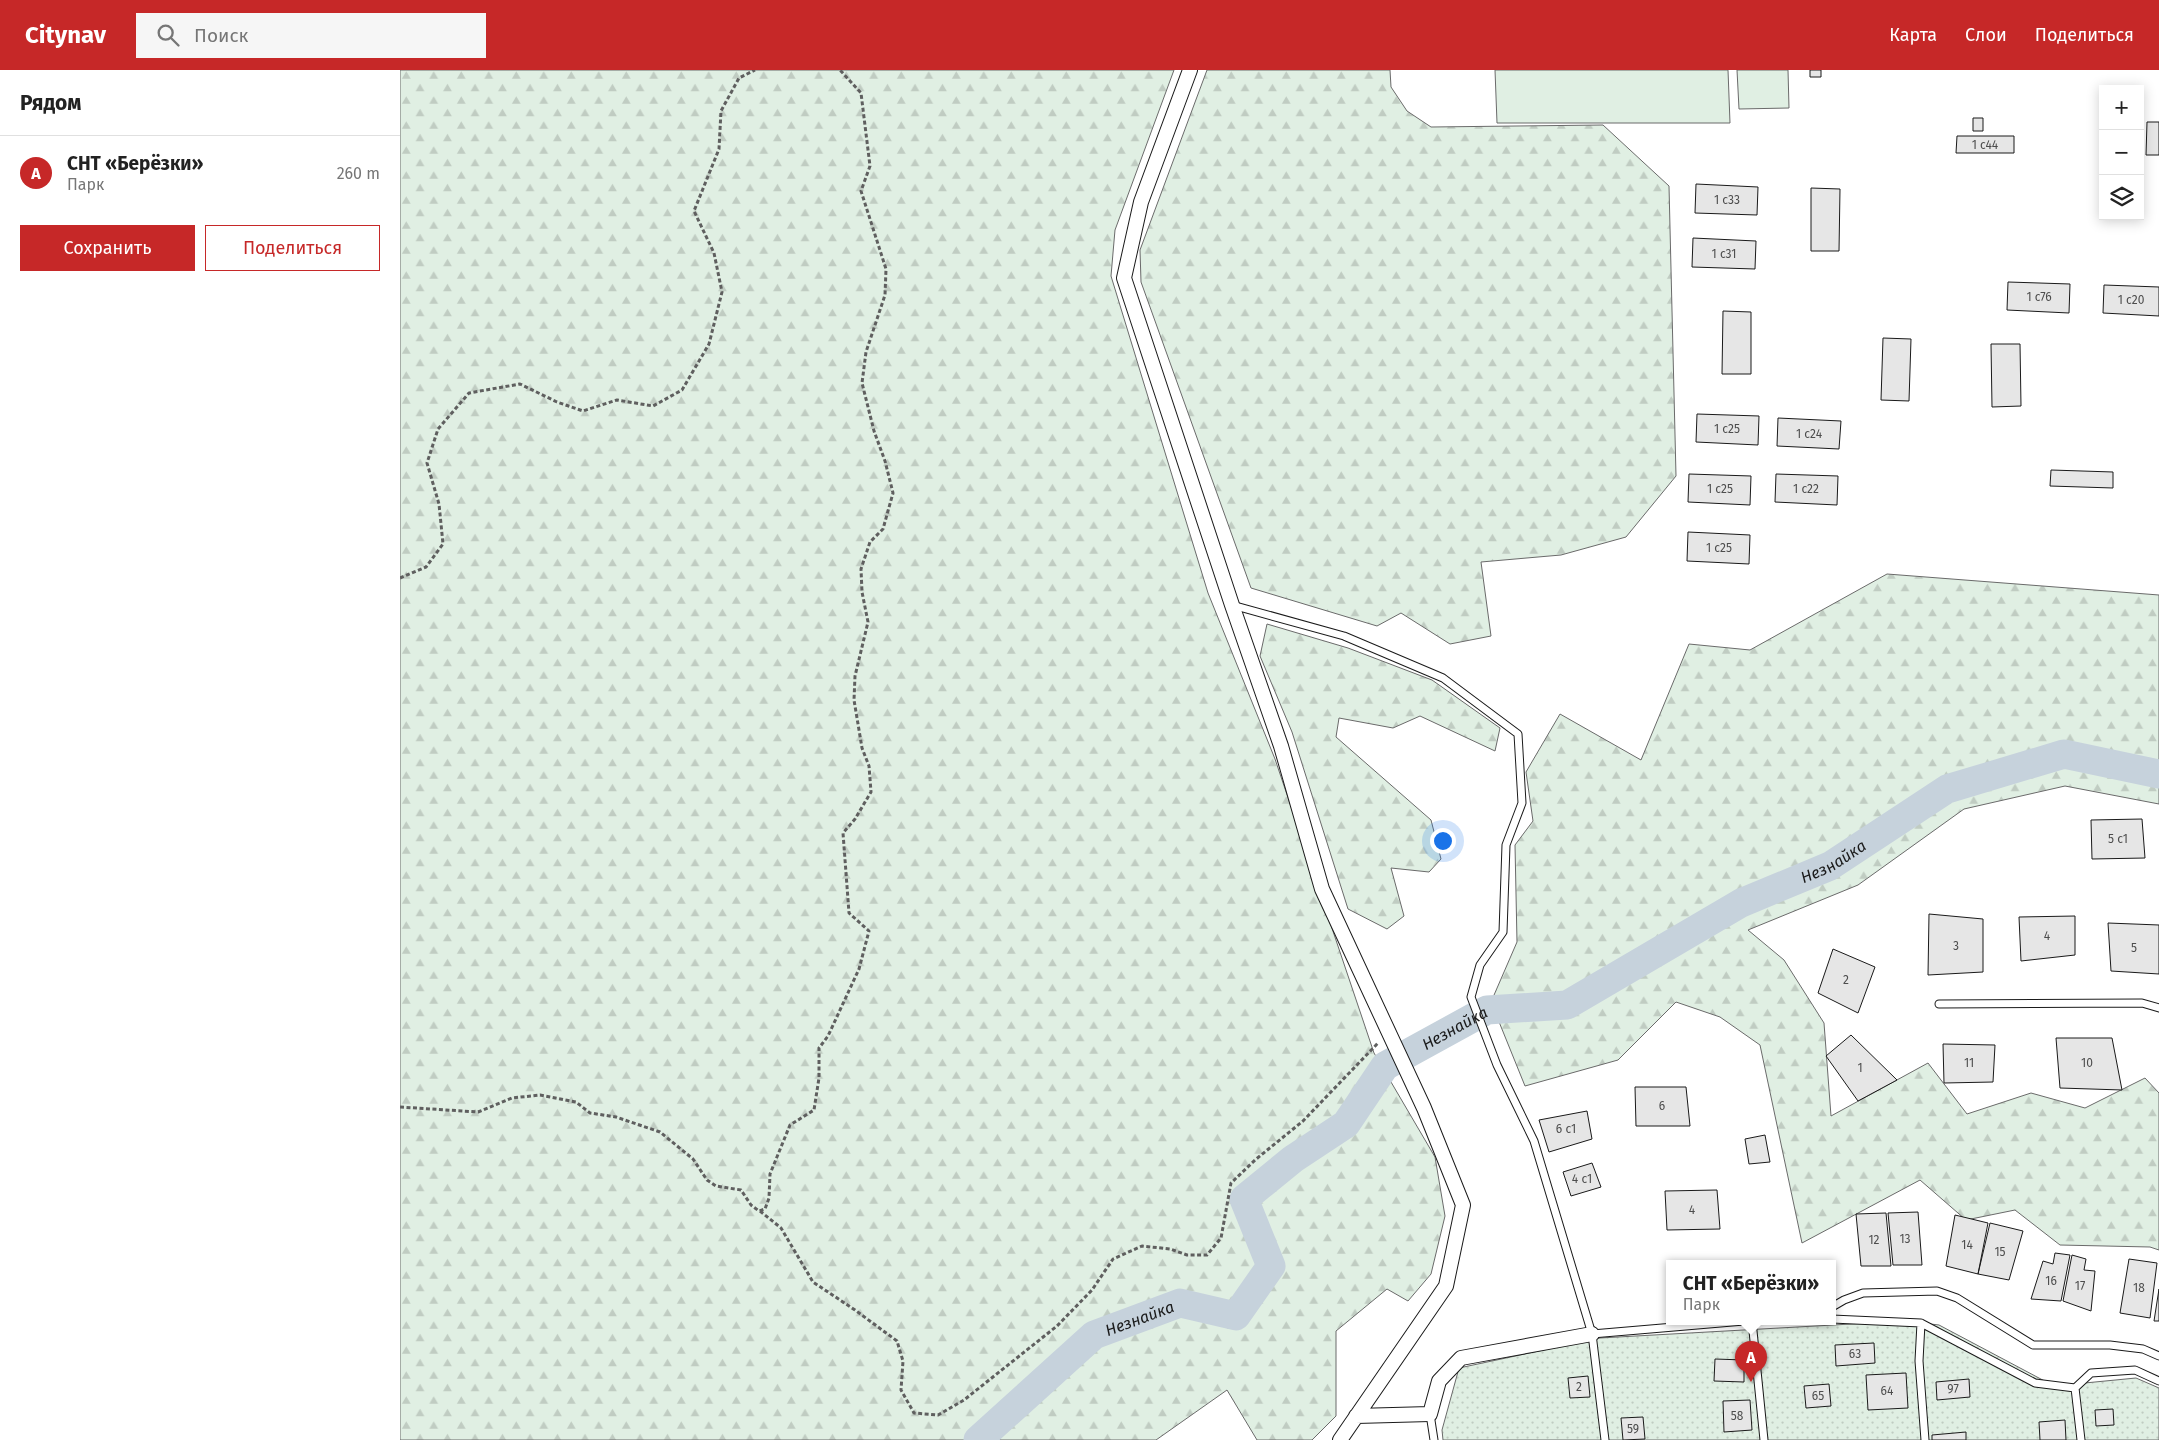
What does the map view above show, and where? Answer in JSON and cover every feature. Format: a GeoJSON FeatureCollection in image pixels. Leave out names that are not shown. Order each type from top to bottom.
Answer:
{"type":"FeatureCollection","features":[{"type":"Feature","properties":{"kind":"street"},"geometry":{"type":"LineString","coordinates":[[1190,70],[1141,202],[1124,278],[1232,605],[1281,746],[1322,889],[1424,1108],[1463,1205],[1446,1286],[1340,1440]]}},
{"type":"Feature","properties":{"kind":"street"},"geometry":{"type":"LineString","coordinates":[[1356,1416],[1430,1414],[1439,1381],[1461,1358],[1592,1334]]}},
{"type":"Feature","properties":{"kind":"lane"},"geometry":{"type":"LineString","coordinates":[[1232,605],[1344,636],[1443,678],[1518,734],[1522,803],[1506,845],[1503,932],[1480,965],[1471,997],[1497,1065],[1534,1141],[1592,1334],[1605,1440]]}},
{"type":"Feature","properties":{"kind":"lane"},"geometry":{"type":"LineString","coordinates":[[1939,1004],[2142,1003],[2159,1008]]}},
{"type":"Feature","properties":{"kind":"lane"},"geometry":{"type":"LineString","coordinates":[[1836,1305],[1863,1293],[1937,1291],[1957,1298],[2033,1345],[2110,1345],[2143,1350],[2159,1356]]}},
{"type":"Feature","properties":{"kind":"lane"},"geometry":{"type":"LineString","coordinates":[[1836,1319],[1921,1323],[2035,1383],[2076,1388]]}},
{"type":"Feature","properties":{"kind":"lane"},"geometry":{"type":"LineString","coordinates":[[1921,1323],[1919,1360],[1925,1440]]}},
{"type":"Feature","properties":{"kind":"lane"},"geometry":{"type":"LineString","coordinates":[[1592,1334],[1697,1325]]}},
{"type":"Feature","properties":{"kind":"lane"},"geometry":{"type":"LineString","coordinates":[[1752,1325],[1764,1440]]}},
{"type":"Feature","properties":{"kind":"lane"},"geometry":{"type":"LineString","coordinates":[[2080,1440],[2076,1388],[2091,1373],[2135,1370],[2159,1381]]}},
{"type":"Feature","properties":{"kind":"lane"},"geometry":{"type":"LineString","coordinates":[[1430,1414],[1434,1440]]}},
{"type":"Feature","properties":{"kind":"path"},"geometry":{"type":"LineString","coordinates":[[400,578],[426,567],[443,544],[439,504],[427,463],[438,429],[469,393],[520,384],[558,402],[583,411],[617,400],[654,406],[682,390],[709,344],[722,292],[714,253],[694,211],[719,149],[721,111],[739,78],[755,70]]}},
{"type":"Feature","properties":{"kind":"path"},"geometry":{"type":"LineString","coordinates":[[759,1211],[765,1209],[769,1198],[770,1174],[790,1125],[814,1110],[819,1078],[819,1048],[828,1036],[860,968],[869,932],[849,913],[842,833],[855,819],[871,792],[869,766],[862,748],[854,700],[855,676],[868,622],[862,592],[861,569],[870,542],[883,529],[892,493],[885,461],[874,431],[862,382],[866,352],[885,295],[886,269],[861,191],[870,166],[861,93],[840,70]]}},
{"type":"Feature","properties":{"kind":"path"},"geometry":{"type":"LineString","coordinates":[[400,1106],[478,1112],[512,1098],[540,1095],[576,1102],[590,1113],[616,1117],[660,1132],[693,1159],[707,1180],[716,1186],[741,1190],[751,1205],[781,1228],[813,1282],[897,1340],[903,1361],[902,1390],[914,1413],[938,1415],[964,1400],[1057,1326],[1092,1290],[1113,1258],[1142,1246],[1170,1249],[1187,1255],[1207,1255],[1221,1238],[1231,1183],[1255,1160],[1303,1121],[1388,1031]]}},
{"type":"Feature","properties":{"kind":"green space"},"geometry":{"type":"Polygon","coordinates":[[[400,70],[1174,70],[1115,230],[1111,276],[1208,593],[1275,759],[1374,1053],[1435,1157],[1445,1216],[1431,1274],[1408,1301],[1387,1289],[1336,1331],[1336,1416],[1312,1440],[1257,1440],[1227,1390],[1156,1440],[400,1440],[400,70]]]}},
{"type":"Feature","properties":{"kind":"green space"},"geometry":{"type":"Polygon","coordinates":[[[1207,70],[1390,70],[1391,87],[1407,111],[1431,127],[1603,125],[1669,186],[1676,476],[1626,537],[1561,555],[1481,562],[1491,636],[1450,644],[1401,613],[1377,626],[1251,588],[1141,282],[1140,250],[1207,70]]]}},
{"type":"Feature","properties":{"kind":"green space"},"geometry":{"type":"Polygon","coordinates":[[[1495,70],[1728,70],[1730,123],[1497,123],[1495,70]]]}},
{"type":"Feature","properties":{"kind":"green space"},"geometry":{"type":"Polygon","coordinates":[[[1737,70],[1788,70],[1789,108],[1739,109],[1737,70]]]}},
{"type":"Feature","properties":{"kind":"green space"},"geometry":{"type":"Polygon","coordinates":[[[1887,574],[2159,595],[2159,804],[2065,786],[1964,809],[1858,885],[1748,930],[1784,960],[1824,1023],[1831,1116],[1928,1063],[1967,1114],[2031,1093],[2085,1108],[2145,1078],[2159,1093],[2159,1250],[2150,1247],[2060,1245],[2015,1210],[1966,1220],[1920,1180],[1802,1243],[1760,1045],[1720,1017],[1676,1002],[1618,1060],[1525,1086],[1491,1002],[1517,942],[1515,845],[1533,821],[1526,772],[1560,714],[1641,760],[1689,644],[1750,650],[1887,574]]]}},
{"type":"Feature","properties":{"kind":"green space"},"geometry":{"type":"Polygon","coordinates":[[[1267,624],[1348,648],[1432,680],[1500,728],[1495,751],[1420,716],[1393,728],[1339,718],[1336,737],[1431,820],[1441,859],[1429,872],[1391,868],[1404,916],[1387,929],[1348,909],[1292,732],[1260,656],[1267,624]]]}},
{"type":"Feature","properties":{"kind":"green space"},"geometry":{"type":"Polygon","coordinates":[[[1905,1321],[1939,1325],[2054,1386],[2136,1378],[2159,1388],[2159,1440],[1443,1440],[1442,1430],[1459,1368],[1600,1338],[1905,1321]]]}},
{"type":"Feature","properties":{"kind":"building"},"geometry":{"type":"Polygon","coordinates":[[[1810,70],[1821,70],[1821,77],[1810,77],[1810,70]]]}},
{"type":"Feature","properties":{"kind":"building"},"geometry":{"type":"Polygon","coordinates":[[[1973,118],[1983,118],[1983,131],[1973,131],[1973,118]]]}},
{"type":"Feature","properties":{"kind":"building"},"geometry":{"type":"Polygon","coordinates":[[[2147,122],[2159,122],[2159,155],[2146,155],[2147,122]]]}},
{"type":"Feature","properties":{"kind":"building"},"geometry":{"type":"Polygon","coordinates":[[[1957,136],[2014,136],[2014,153],[1956,153],[1957,136]]]}},
{"type":"Feature","properties":{"kind":"building"},"geometry":{"type":"Polygon","coordinates":[[[1696,184],[1758,187],[1757,215],[1695,213],[1696,184]]]}},
{"type":"Feature","properties":{"kind":"building"},"geometry":{"type":"Polygon","coordinates":[[[1811,188],[1840,189],[1839,251],[1811,251],[1811,188]]]}},
{"type":"Feature","properties":{"kind":"building"},"geometry":{"type":"Polygon","coordinates":[[[1693,238],[1756,241],[1755,269],[1692,267],[1693,238]]]}},
{"type":"Feature","properties":{"kind":"building"},"geometry":{"type":"Polygon","coordinates":[[[2008,282],[2070,284],[2069,313],[2007,310],[2008,282]]]}},
{"type":"Feature","properties":{"kind":"building"},"geometry":{"type":"Polygon","coordinates":[[[2104,285],[2159,287],[2159,316],[2103,313],[2104,285]]]}},
{"type":"Feature","properties":{"kind":"building"},"geometry":{"type":"Polygon","coordinates":[[[1723,311],[1751,312],[1751,374],[1722,374],[1723,311]]]}},
{"type":"Feature","properties":{"kind":"building"},"geometry":{"type":"Polygon","coordinates":[[[1883,338],[1911,339],[1909,401],[1881,400],[1883,338]]]}},
{"type":"Feature","properties":{"kind":"building"},"geometry":{"type":"Polygon","coordinates":[[[1991,344],[2020,344],[2021,406],[1992,407],[1991,344]]]}},
{"type":"Feature","properties":{"kind":"building"},"geometry":{"type":"Polygon","coordinates":[[[1697,414],[1759,416],[1758,445],[1696,442],[1697,414]]]}},
{"type":"Feature","properties":{"kind":"building"},"geometry":{"type":"Polygon","coordinates":[[[1778,418],[1841,421],[1839,449],[1777,446],[1778,418]]]}},
{"type":"Feature","properties":{"kind":"building"},"geometry":{"type":"Polygon","coordinates":[[[2051,470],[2113,472],[2113,488],[2050,486],[2051,470]]]}},
{"type":"Feature","properties":{"kind":"building"},"geometry":{"type":"Polygon","coordinates":[[[1689,474],[1751,476],[1750,505],[1688,502],[1689,474]]]}},
{"type":"Feature","properties":{"kind":"building"},"geometry":{"type":"Polygon","coordinates":[[[1776,474],[1838,476],[1837,505],[1775,502],[1776,474]]]}},
{"type":"Feature","properties":{"kind":"building"},"geometry":{"type":"Polygon","coordinates":[[[1688,532],[1750,535],[1749,564],[1687,561],[1688,532]]]}},
{"type":"Feature","properties":{"kind":"building"},"geometry":{"type":"Polygon","coordinates":[[[2142,819],[2145,858],[2092,859],[2091,820],[2142,819]]]}},
{"type":"Feature","properties":{"kind":"building"},"geometry":{"type":"Polygon","coordinates":[[[1929,914],[1983,919],[1983,972],[1928,975],[1929,914]]]}},
{"type":"Feature","properties":{"kind":"building"},"geometry":{"type":"Polygon","coordinates":[[[2075,916],[2075,955],[2021,961],[2019,917],[2075,916]]]}},
{"type":"Feature","properties":{"kind":"building"},"geometry":{"type":"Polygon","coordinates":[[[2108,923],[2159,925],[2159,974],[2111,971],[2108,923]]]}},
{"type":"Feature","properties":{"kind":"building"},"geometry":{"type":"Polygon","coordinates":[[[1833,949],[1875,967],[1858,1013],[1818,993],[1833,949]]]}},
{"type":"Feature","properties":{"kind":"building"},"geometry":{"type":"Polygon","coordinates":[[[1851,1035],[1897,1080],[1858,1101],[1826,1056],[1851,1035]]]}},
{"type":"Feature","properties":{"kind":"building"},"geometry":{"type":"Polygon","coordinates":[[[2056,1038],[2112,1038],[2122,1090],[2060,1088],[2056,1038]]]}},
{"type":"Feature","properties":{"kind":"building"},"geometry":{"type":"Polygon","coordinates":[[[1943,1044],[1995,1045],[1993,1082],[1944,1083],[1943,1044]]]}},
{"type":"Feature","properties":{"kind":"building"},"geometry":{"type":"Polygon","coordinates":[[[1635,1087],[1686,1087],[1690,1126],[1636,1126],[1635,1087]]]}},
{"type":"Feature","properties":{"kind":"building"},"geometry":{"type":"Polygon","coordinates":[[[1587,1111],[1592,1139],[1549,1152],[1539,1120],[1587,1111]]]}},
{"type":"Feature","properties":{"kind":"building"},"geometry":{"type":"Polygon","coordinates":[[[1765,1135],[1770,1162],[1749,1164],[1745,1139],[1765,1135]]]}},
{"type":"Feature","properties":{"kind":"building"},"geometry":{"type":"Polygon","coordinates":[[[1592,1163],[1601,1187],[1571,1196],[1563,1172],[1592,1163]]]}},
{"type":"Feature","properties":{"kind":"building"},"geometry":{"type":"Polygon","coordinates":[[[1717,1190],[1720,1229],[1667,1230],[1665,1191],[1717,1190]]]}},
{"type":"Feature","properties":{"kind":"building"},"geometry":{"type":"Polygon","coordinates":[[[1918,1212],[1922,1265],[1893,1265],[1888,1213],[1918,1212]]]}},
{"type":"Feature","properties":{"kind":"building"},"geometry":{"type":"Polygon","coordinates":[[[1886,1213],[1891,1266],[1861,1266],[1856,1214],[1886,1213]]]}},
{"type":"Feature","properties":{"kind":"building"},"geometry":{"type":"Polygon","coordinates":[[[1955,1215],[1988,1223],[1978,1274],[1946,1266],[1955,1215]]]}},
{"type":"Feature","properties":{"kind":"building"},"geometry":{"type":"Polygon","coordinates":[[[1990,1223],[2023,1231],[2009,1280],[1978,1274],[1990,1223]]]}},
{"type":"Feature","properties":{"kind":"building"},"geometry":{"type":"Polygon","coordinates":[[[2055,1253],[2070,1255],[2061,1301],[2031,1299],[2043,1261],[2053,1264],[2055,1253]]]}},
{"type":"Feature","properties":{"kind":"building"},"geometry":{"type":"Polygon","coordinates":[[[2072,1255],[2086,1259],[2084,1270],[2095,1271],[2091,1311],[2063,1301],[2072,1255]]]}},
{"type":"Feature","properties":{"kind":"building"},"geometry":{"type":"Polygon","coordinates":[[[2129,1259],[2157,1263],[2150,1318],[2120,1313],[2129,1259]]]}},
{"type":"Feature","properties":{"kind":"building"},"geometry":{"type":"Polygon","coordinates":[[[2159,1289],[2159,1321],[2154,1321],[2159,1289]]]}},
{"type":"Feature","properties":{"kind":"building"},"geometry":{"type":"Polygon","coordinates":[[[1874,1343],[1875,1363],[1836,1366],[1835,1345],[1874,1343]]]}},
{"type":"Feature","properties":{"kind":"building"},"geometry":{"type":"Polygon","coordinates":[[[1715,1359],[1744,1360],[1744,1382],[1714,1381],[1715,1359]]]}},
{"type":"Feature","properties":{"kind":"building"},"geometry":{"type":"Polygon","coordinates":[[[1906,1373],[1908,1408],[1868,1410],[1866,1375],[1906,1373]]]}},
{"type":"Feature","properties":{"kind":"building"},"geometry":{"type":"Polygon","coordinates":[[[1588,1376],[1590,1397],[1570,1398],[1568,1378],[1588,1376]]]}},
{"type":"Feature","properties":{"kind":"building"},"geometry":{"type":"Polygon","coordinates":[[[1969,1379],[1970,1397],[1937,1400],[1936,1382],[1969,1379]]]}},
{"type":"Feature","properties":{"kind":"building"},"geometry":{"type":"Polygon","coordinates":[[[1829,1384],[1831,1406],[1806,1408],[1804,1386],[1829,1384]]]}},
{"type":"Feature","properties":{"kind":"building"},"geometry":{"type":"Polygon","coordinates":[[[1750,1400],[1752,1430],[1724,1432],[1723,1401],[1750,1400]]]}},
{"type":"Feature","properties":{"kind":"building"},"geometry":{"type":"Polygon","coordinates":[[[2113,1409],[2114,1425],[2096,1426],[2095,1410],[2113,1409]]]}},
{"type":"Feature","properties":{"kind":"building"},"geometry":{"type":"Polygon","coordinates":[[[1643,1417],[1645,1439],[1623,1440],[1621,1418],[1643,1417]]]}},
{"type":"Feature","properties":{"kind":"building"},"geometry":{"type":"Polygon","coordinates":[[[2065,1420],[2066,1440],[2040,1440],[2039,1422],[2065,1420]]]}},
{"type":"Feature","properties":{"kind":"building"},"geometry":{"type":"Polygon","coordinates":[[[1966,1432],[1966,1440],[1932,1440],[1932,1435],[1966,1432]]]}},
{"type":"Feature","properties":{"kind":"waterway","name":"Незнайка"},"geometry":{"type":"LineString","coordinates":[[978,1440],[1094,1335],[1180,1303],[1236,1316],[1271,1266],[1244,1199],[1293,1159],[1346,1124],[1385,1066],[1487,1010],[1567,1005],[1741,903],[1830,866],[1947,789],[2064,754],[2159,774]]}},
{"type":"Feature","properties":{"kind":"place","name":"СНТ «Берёзки»"},"geometry":{"type":"Point","coordinates":[1751,1382]}}]}
